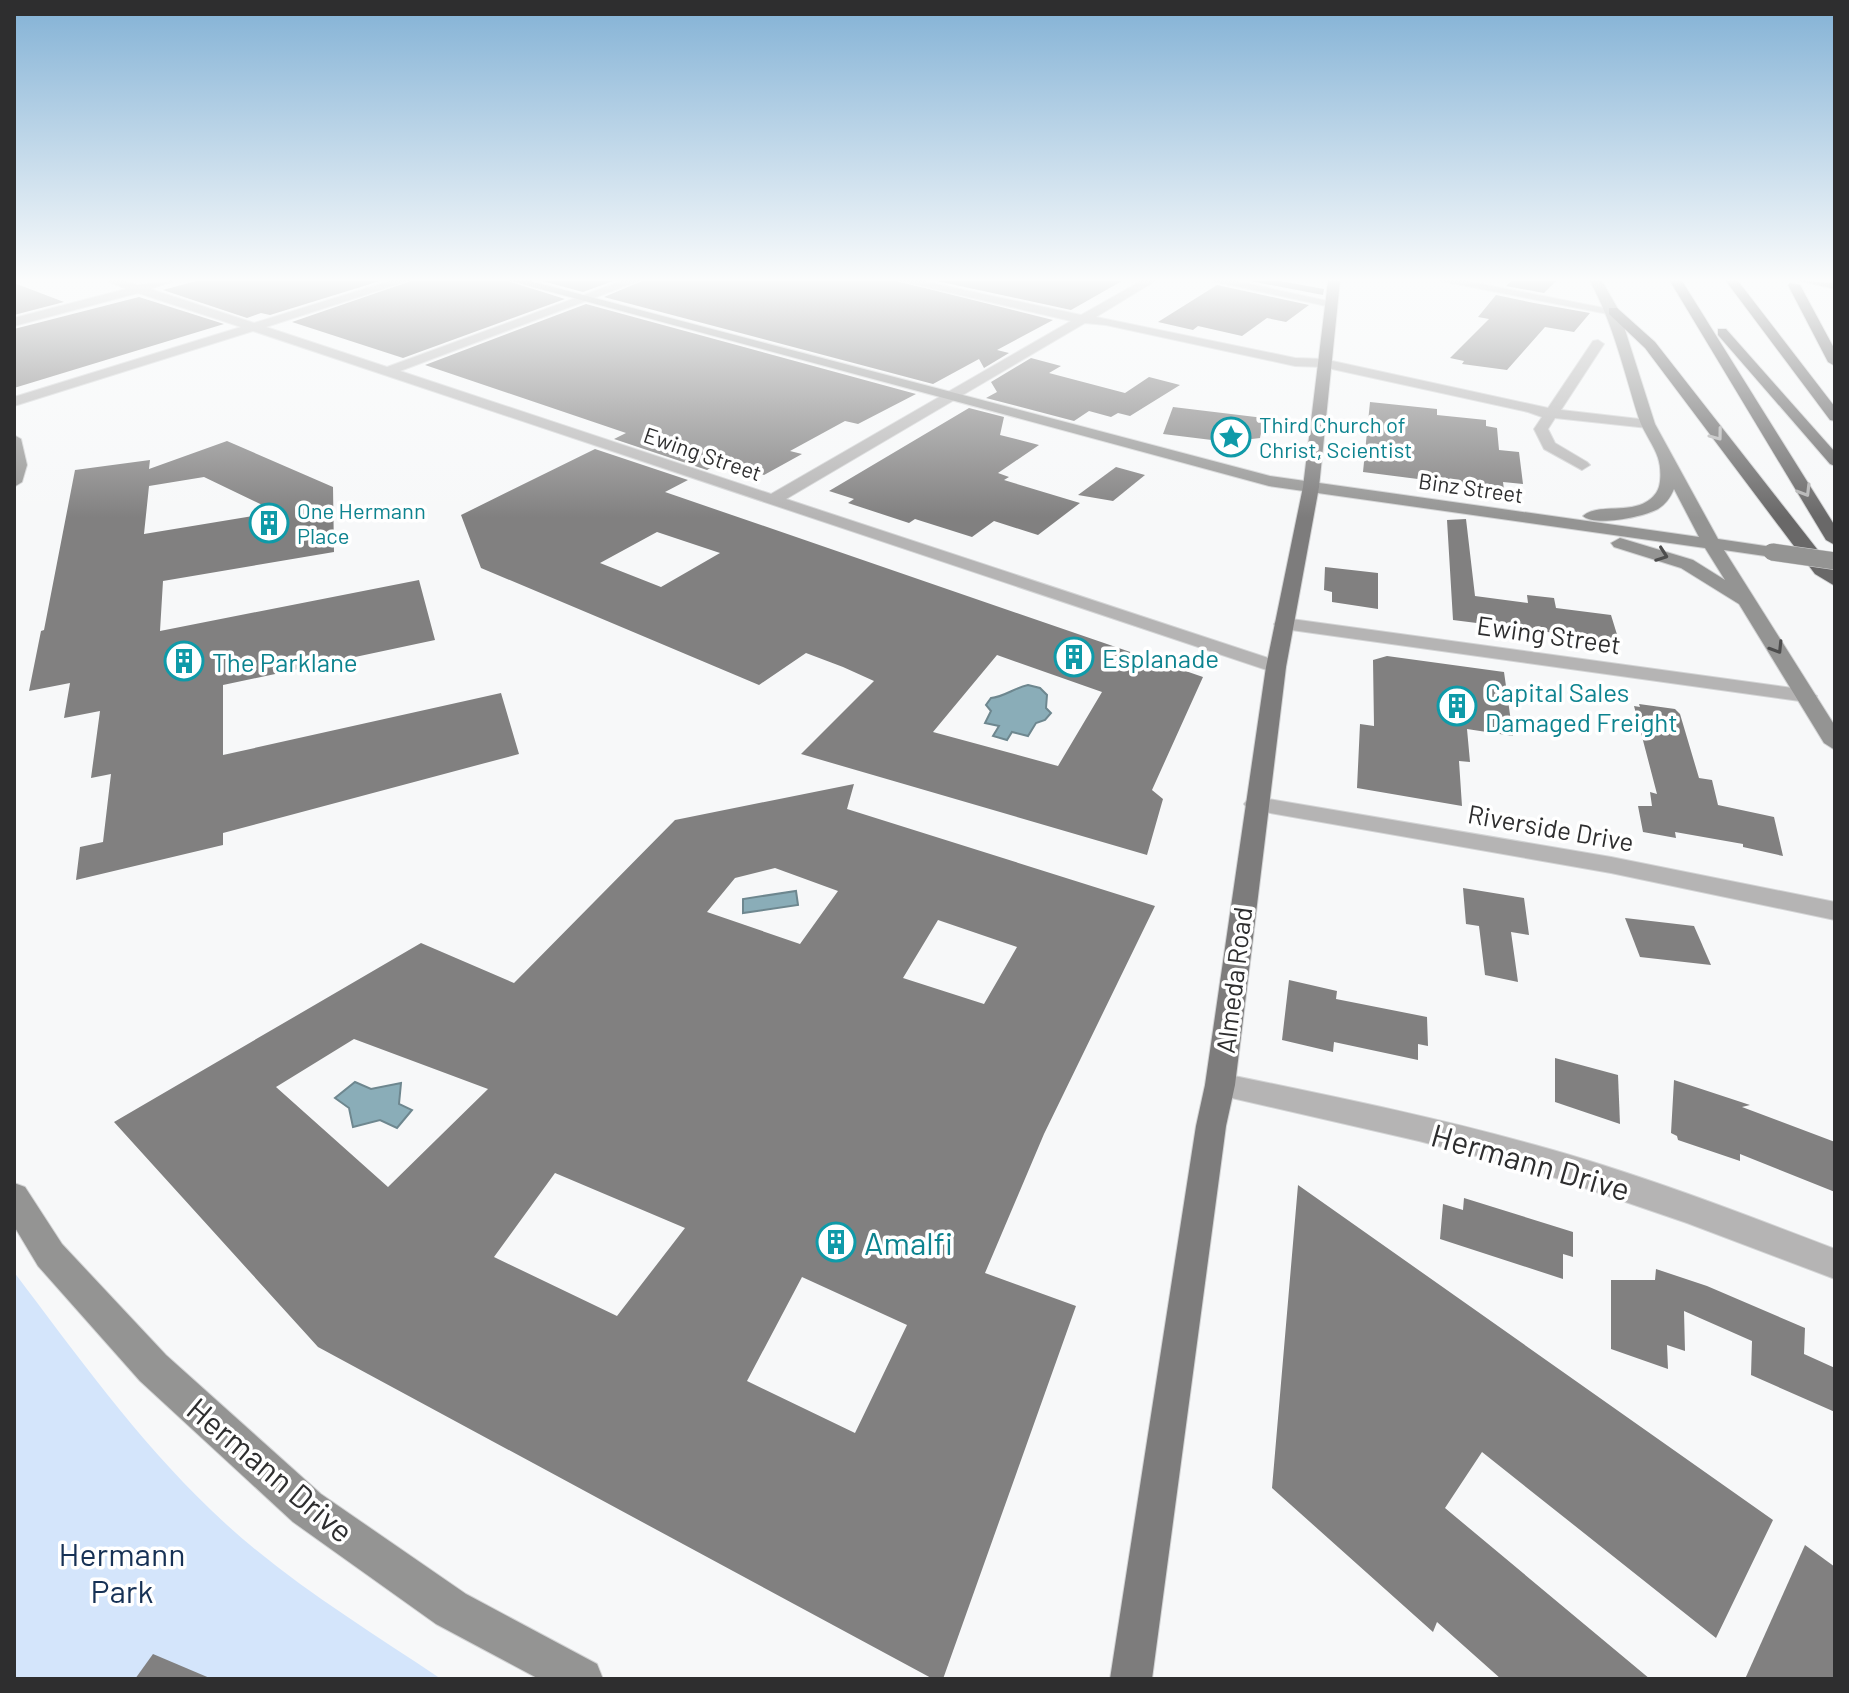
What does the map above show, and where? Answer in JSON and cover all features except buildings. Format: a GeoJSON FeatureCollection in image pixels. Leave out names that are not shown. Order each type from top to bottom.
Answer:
{"type":"FeatureCollection","features":[{"type":"Feature","properties":{"kind":"highway"},"geometry":{"type":"LineString","coordinates":[[1661,360],[1821,570],[1835,581]]}},
{"type":"Feature","properties":{"kind":"highway"},"geometry":{"type":"LineString","coordinates":[[1726,360],[1835,540]]}},
{"type":"Feature","properties":{"kind":"highway"},"geometry":{"type":"LineString","coordinates":[[1744,360],[1835,461]]}},
{"type":"Feature","properties":{"kind":"highway"},"geometry":{"type":"LineString","coordinates":[[1792,360],[1835,417]]}},
{"type":"Feature","properties":{"kind":"main road","name":"Binz Street"},"geometry":{"type":"LineString","coordinates":[[815,360],[1269,481],[1835,561]]}},
{"type":"Feature","properties":{"kind":"main road","name":"Almeda Road"},"geometry":{"type":"LineString","coordinates":[[1131,1679],[1211,1126],[1220,1085],[1276,667],[1311,487],[1323,360]]}},
{"type":"Feature","properties":{"kind":"main road"},"geometry":{"type":"LineString","coordinates":[[1628,360],[1648,424],[1711,543],[1835,743]]}},
{"type":"Feature","properties":{"kind":"main road"},"geometry":{"type":"LineString","coordinates":[[14,439],[19,465],[14,482]]}},
{"type":"Feature","properties":{"kind":"main road"},"geometry":{"type":"LineString","coordinates":[[1513,515],[1618,515],[1648,507],[1660,499],[1667,488],[1667,460]]}},
{"type":"Feature","properties":{"kind":"main road"},"geometry":{"type":"LineString","coordinates":[[1513,515],[1647,550],[1687,564],[1749,603]]}},
{"type":"Feature","properties":{"kind":"main road","name":"Hermann Drive"},"geometry":{"type":"LineString","coordinates":[[14,1197],[50,1255],[153,1368],[307,1508],[451,1609],[582,1679]]}},
{"type":"Feature","properties":{"kind":"street"},"geometry":{"type":"LineString","coordinates":[[14,402],[149,360]]}},
{"type":"Feature","properties":{"kind":"street","name":"Ewing Street"},"geometry":{"type":"LineString","coordinates":[[349,360],[1276,667]]}},
{"type":"Feature","properties":{"kind":"street"},"geometry":{"type":"LineString","coordinates":[[386,372],[419,360]]}},
{"type":"Feature","properties":{"kind":"street"},"geometry":{"type":"LineString","coordinates":[[770,501],[1010,360]]}},
{"type":"Feature","properties":{"kind":"street"},"geometry":{"type":"LineString","coordinates":[[1286,360],[1452,402],[1506,411],[1648,424]]}},
{"type":"Feature","properties":{"kind":"street"},"geometry":{"type":"LineString","coordinates":[[1582,465],[1549,446],[1541,429],[1587,360]]}},
{"type":"Feature","properties":{"kind":"street","name":"Ewing Street"},"geometry":{"type":"LineString","coordinates":[[1284,624],[1807,696]]}},
{"type":"Feature","properties":{"kind":"street","name":"Riverside Drive"},"geometry":{"type":"LineString","coordinates":[[1256,804],[1611,865],[1835,911]]}},
{"type":"Feature","properties":{"kind":"street","name":"Hermann Drive"},"geometry":{"type":"LineString","coordinates":[[1220,1085],[1392,1121],[1539,1160],[1740,1226],[1835,1264]]}},
{"type":"Feature","properties":{"kind":"green space","name":"Hermann Park"},"geometry":{"type":"Polygon","coordinates":[[[14,1272],[132,1425],[211,1510],[293,1579],[441,1679],[14,1679],[14,1272]]]}},
{"type":"Feature","properties":{"kind":"shaded area"},"geometry":{"type":"Polygon","coordinates":[[[1028,685],[1040,688],[1047,695],[1046,708],[1051,713],[1045,720],[1036,723],[1028,736],[1012,732],[1007,740],[993,736],[999,726],[985,723],[991,711],[986,705],[991,698],[1028,685]]]}},
{"type":"Feature","properties":{"kind":"shaded area"},"geometry":{"type":"Polygon","coordinates":[[[796,891],[798,905],[743,913],[743,899],[796,891]]]}},
{"type":"Feature","properties":{"kind":"shaded area"},"geometry":{"type":"Polygon","coordinates":[[[355,1082],[371,1089],[401,1083],[399,1104],[412,1110],[397,1128],[380,1120],[353,1127],[349,1108],[335,1098],[355,1082]]]}},
{"type":"Feature","properties":{"kind":"place","name":"Third Church of Christ, Scientist"},"geometry":{"type":"Point","coordinates":[1231,437]}},
{"type":"Feature","properties":{"kind":"place","name":"One Hermann Place"},"geometry":{"type":"Point","coordinates":[269,523]}},
{"type":"Feature","properties":{"kind":"place","name":"Esplanade"},"geometry":{"type":"Point","coordinates":[1074,657]}},
{"type":"Feature","properties":{"kind":"place","name":"The Parklane"},"geometry":{"type":"Point","coordinates":[184,661]}},
{"type":"Feature","properties":{"kind":"place","name":"Capital Sales Damaged Freight"},"geometry":{"type":"Point","coordinates":[1457,706]}},
{"type":"Feature","properties":{"kind":"place","name":"Amalfi"},"geometry":{"type":"Point","coordinates":[836,1242]}}]}
